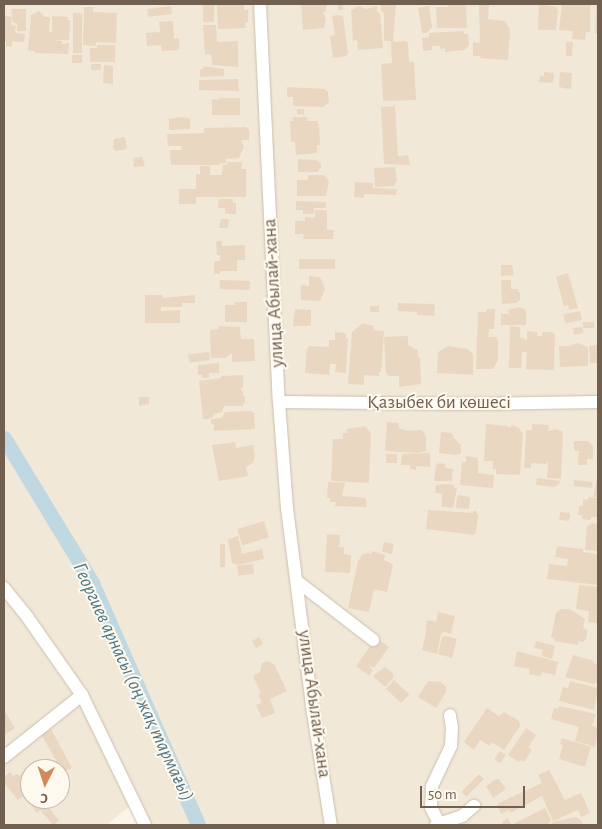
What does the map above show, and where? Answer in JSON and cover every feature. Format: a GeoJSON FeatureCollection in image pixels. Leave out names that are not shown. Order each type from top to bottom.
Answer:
{"type":"FeatureCollection","features":[{"type":"Feature","properties":{"kind":"street","name":"улица Абылай-хана"},"geometry":{"type":"LineString","coordinates":[[260,4],[279,402],[287,508],[298,582],[313,713],[331,825]]}},
{"type":"Feature","properties":{"kind":"street","name":"Қазыбек би көшесі"},"geometry":{"type":"LineString","coordinates":[[279,402],[474,404],[598,402]]}},
{"type":"Feature","properties":{"kind":"street","name":"улица Абылай-хана"},"geometry":{"type":"LineString","coordinates":[[298,582],[373,640]]}},
{"type":"Feature","properties":{"kind":"street"},"geometry":{"type":"LineString","coordinates":[[4,588],[28,618],[82,695],[145,825]]}},
{"type":"Feature","properties":{"kind":"street"},"geometry":{"type":"LineString","coordinates":[[4,757],[82,695]]}},
{"type":"Feature","properties":{"kind":"street"},"geometry":{"type":"LineString","coordinates":[[450,715],[452,728],[451,746],[432,786],[431,807],[438,825],[462,816],[474,806]]}},
{"type":"Feature","properties":{"kind":"shaded area"},"geometry":{"type":"Polygon","coordinates":[[[4,4],[598,4],[598,825],[145,825],[134,803],[106,825],[4,825],[4,4]]]}},
{"type":"Feature","properties":{"kind":"building"},"geometry":{"type":"Polygon","coordinates":[[[217,4],[244,4],[244,10],[248,10],[248,22],[245,22],[246,28],[218,29],[217,4]]]}},
{"type":"Feature","properties":{"kind":"building"},"geometry":{"type":"Polygon","coordinates":[[[301,4],[326,4],[326,12],[323,12],[326,19],[324,28],[303,30],[301,4]]]}},
{"type":"Feature","properties":{"kind":"building"},"geometry":{"type":"Polygon","coordinates":[[[338,4],[343,4],[343,10],[338,10],[338,4]]]}},
{"type":"Feature","properties":{"kind":"building"},"geometry":{"type":"Polygon","coordinates":[[[381,4],[396,4],[393,42],[406,41],[408,43],[409,62],[414,62],[416,100],[383,101],[381,64],[392,63],[391,41],[384,41],[384,13],[381,10],[381,4]]]}},
{"type":"Feature","properties":{"kind":"building"},"geometry":{"type":"Polygon","coordinates":[[[448,4],[466,4],[467,28],[437,28],[436,7],[447,7],[448,10],[448,4]]]}},
{"type":"Feature","properties":{"kind":"building"},"geometry":{"type":"Polygon","coordinates":[[[479,4],[489,4],[488,19],[505,21],[510,29],[508,60],[473,56],[473,42],[480,43],[479,4]]]}},
{"type":"Feature","properties":{"kind":"building"},"geometry":{"type":"Polygon","coordinates":[[[539,4],[556,7],[558,11],[556,30],[538,30],[539,4]]]}},
{"type":"Feature","properties":{"kind":"building"},"geometry":{"type":"Polygon","coordinates":[[[562,4],[590,4],[590,32],[586,32],[585,40],[572,39],[573,31],[559,30],[562,4]]]}},
{"type":"Feature","properties":{"kind":"building"},"geometry":{"type":"Polygon","coordinates":[[[598,4],[598,33],[595,33],[596,5],[598,4]]]}},
{"type":"Feature","properties":{"kind":"building"},"geometry":{"type":"Polygon","coordinates":[[[203,5],[214,5],[214,22],[203,22],[203,5]]]}},
{"type":"Feature","properties":{"kind":"building"},"geometry":{"type":"Polygon","coordinates":[[[171,6],[172,14],[148,17],[147,9],[171,6]]]}},
{"type":"Feature","properties":{"kind":"building"},"geometry":{"type":"Polygon","coordinates":[[[359,6],[367,9],[377,6],[377,12],[380,13],[383,48],[358,50],[357,40],[353,41],[351,10],[359,6]]]}},
{"type":"Feature","properties":{"kind":"building"},"geometry":{"type":"Polygon","coordinates":[[[429,6],[432,27],[427,33],[422,33],[418,8],[429,6]]]}},
{"type":"Feature","properties":{"kind":"building"},"geometry":{"type":"Polygon","coordinates":[[[84,7],[93,7],[93,12],[117,13],[116,43],[96,42],[96,46],[83,45],[84,7]]]}},
{"type":"Feature","properties":{"kind":"building"},"geometry":{"type":"Polygon","coordinates":[[[11,9],[26,9],[26,31],[17,31],[17,23],[13,23],[11,9]]]}},
{"type":"Feature","properties":{"kind":"building"},"geometry":{"type":"Polygon","coordinates":[[[39,11],[45,17],[50,17],[49,32],[52,32],[52,16],[68,17],[68,20],[70,20],[69,40],[51,40],[62,41],[62,44],[69,43],[68,54],[35,53],[35,51],[28,50],[31,15],[39,11]]]}},
{"type":"Feature","properties":{"kind":"building"},"geometry":{"type":"Polygon","coordinates":[[[73,13],[82,13],[82,53],[73,53],[73,13]]]}},
{"type":"Feature","properties":{"kind":"building"},"geometry":{"type":"Polygon","coordinates":[[[4,15],[12,17],[11,25],[16,26],[15,33],[25,34],[24,42],[12,41],[12,47],[6,46],[6,42],[4,42],[4,15]]]}},
{"type":"Feature","properties":{"kind":"building"},"geometry":{"type":"Polygon","coordinates":[[[332,16],[343,16],[348,53],[346,56],[333,58],[330,36],[335,35],[332,16]]]}},
{"type":"Feature","properties":{"kind":"building"},"geometry":{"type":"Polygon","coordinates":[[[173,21],[174,39],[179,38],[179,50],[162,51],[161,45],[147,46],[146,33],[160,32],[159,22],[173,21]]]}},
{"type":"Feature","properties":{"kind":"building"},"geometry":{"type":"Polygon","coordinates":[[[203,25],[216,25],[217,42],[238,41],[238,67],[212,65],[211,54],[205,54],[203,25]]]}},
{"type":"Feature","properties":{"kind":"building"},"geometry":{"type":"Polygon","coordinates":[[[464,31],[464,34],[468,34],[469,46],[464,50],[445,52],[445,48],[440,49],[440,46],[432,46],[432,50],[423,51],[422,38],[429,37],[429,33],[464,31]]]}},
{"type":"Feature","properties":{"kind":"building"},"geometry":{"type":"Polygon","coordinates":[[[566,42],[573,42],[572,56],[566,56],[566,42]]]}},
{"type":"Feature","properties":{"kind":"building"},"geometry":{"type":"Polygon","coordinates":[[[97,45],[115,45],[115,62],[90,62],[90,48],[97,48],[97,45]]]}},
{"type":"Feature","properties":{"kind":"building"},"geometry":{"type":"Polygon","coordinates":[[[72,55],[82,55],[82,63],[72,63],[72,55]]]}},
{"type":"Feature","properties":{"kind":"building"},"geometry":{"type":"Polygon","coordinates":[[[91,64],[101,64],[101,70],[91,70],[91,64]]]}},
{"type":"Feature","properties":{"kind":"building"},"geometry":{"type":"Polygon","coordinates":[[[104,65],[113,66],[113,84],[103,83],[104,65]]]}},
{"type":"Feature","properties":{"kind":"building"},"geometry":{"type":"Polygon","coordinates":[[[203,66],[224,69],[224,76],[200,77],[200,69],[203,69],[203,66]]]}},
{"type":"Feature","properties":{"kind":"building"},"geometry":{"type":"Polygon","coordinates":[[[544,72],[554,73],[553,83],[539,82],[540,76],[544,76],[544,72]]]}},
{"type":"Feature","properties":{"kind":"building"},"geometry":{"type":"Polygon","coordinates":[[[560,72],[572,73],[571,89],[559,86],[560,72]]]}},
{"type":"Feature","properties":{"kind":"building"},"geometry":{"type":"Polygon","coordinates":[[[238,79],[239,91],[199,90],[199,80],[238,79]]]}},
{"type":"Feature","properties":{"kind":"building"},"geometry":{"type":"Polygon","coordinates":[[[287,87],[325,89],[328,92],[329,102],[323,107],[293,106],[293,97],[287,97],[287,87]]]}},
{"type":"Feature","properties":{"kind":"building"},"geometry":{"type":"Polygon","coordinates":[[[219,98],[240,98],[240,115],[212,115],[212,99],[219,100],[219,98]]]}},
{"type":"Feature","properties":{"kind":"building"},"geometry":{"type":"Polygon","coordinates":[[[395,106],[398,156],[408,155],[410,165],[384,164],[381,107],[395,106]]]}},
{"type":"Feature","properties":{"kind":"building"},"geometry":{"type":"Polygon","coordinates":[[[297,109],[304,109],[304,115],[297,114],[297,109]]]}},
{"type":"Feature","properties":{"kind":"building"},"geometry":{"type":"Polygon","coordinates":[[[181,117],[190,119],[190,129],[169,130],[169,119],[181,117]]]}},
{"type":"Feature","properties":{"kind":"building"},"geometry":{"type":"Polygon","coordinates":[[[293,117],[307,117],[307,121],[317,121],[319,124],[320,145],[317,145],[317,153],[296,155],[295,142],[291,142],[290,121],[293,121],[293,117]]]}},
{"type":"Feature","properties":{"kind":"building"},"geometry":{"type":"Polygon","coordinates":[[[246,127],[249,130],[249,140],[241,140],[244,147],[239,158],[226,159],[226,163],[220,163],[220,165],[171,165],[170,150],[182,150],[181,146],[168,146],[167,134],[204,133],[204,128],[246,127]]]}},
{"type":"Feature","properties":{"kind":"building"},"geometry":{"type":"Polygon","coordinates":[[[125,137],[127,149],[116,151],[113,149],[114,139],[125,137]]]}},
{"type":"Feature","properties":{"kind":"building"},"geometry":{"type":"Polygon","coordinates":[[[142,157],[145,166],[134,167],[133,158],[142,157]]]}},
{"type":"Feature","properties":{"kind":"building"},"geometry":{"type":"Polygon","coordinates":[[[298,159],[316,160],[321,164],[321,167],[317,172],[298,172],[298,159]]]}},
{"type":"Feature","properties":{"kind":"building"},"geometry":{"type":"Polygon","coordinates":[[[227,162],[242,162],[241,169],[246,169],[246,197],[196,197],[196,204],[179,204],[179,189],[196,189],[196,174],[200,174],[200,166],[210,166],[210,175],[222,175],[223,164],[227,165],[227,162]]]}},
{"type":"Feature","properties":{"kind":"building"},"geometry":{"type":"Polygon","coordinates":[[[395,167],[397,181],[394,186],[375,187],[374,168],[395,167]]]}},
{"type":"Feature","properties":{"kind":"building"},"geometry":{"type":"Polygon","coordinates":[[[308,175],[324,175],[329,181],[326,196],[297,196],[297,180],[308,180],[308,175]]]}},
{"type":"Feature","properties":{"kind":"building"},"geometry":{"type":"Polygon","coordinates":[[[355,182],[373,183],[373,188],[397,189],[396,195],[364,194],[364,198],[354,197],[355,182]]]}},
{"type":"Feature","properties":{"kind":"building"},"geometry":{"type":"Polygon","coordinates":[[[219,199],[233,199],[233,203],[236,203],[236,214],[225,214],[225,208],[218,208],[219,199]]]}},
{"type":"Feature","properties":{"kind":"building"},"geometry":{"type":"Polygon","coordinates":[[[296,201],[326,202],[326,208],[314,208],[314,214],[303,214],[303,210],[296,210],[296,201]]]}},
{"type":"Feature","properties":{"kind":"building"},"geometry":{"type":"Polygon","coordinates":[[[315,210],[327,210],[327,230],[334,230],[333,239],[303,239],[304,234],[295,234],[295,221],[305,221],[305,217],[315,218],[315,210]]]}},
{"type":"Feature","properties":{"kind":"building"},"geometry":{"type":"Polygon","coordinates":[[[221,219],[229,219],[228,228],[219,228],[221,219]]]}},
{"type":"Feature","properties":{"kind":"building"},"geometry":{"type":"Polygon","coordinates":[[[216,241],[222,241],[222,246],[245,245],[245,260],[237,260],[237,271],[220,271],[220,274],[214,274],[214,261],[220,261],[220,255],[217,255],[216,241]]]}},
{"type":"Feature","properties":{"kind":"building"},"geometry":{"type":"Polygon","coordinates":[[[299,259],[335,259],[335,269],[299,269],[299,259]]]}},
{"type":"Feature","properties":{"kind":"building"},"geometry":{"type":"Polygon","coordinates":[[[501,265],[512,265],[514,275],[501,276],[501,265]]]}},
{"type":"Feature","properties":{"kind":"building"},"geometry":{"type":"Polygon","coordinates":[[[568,273],[578,308],[569,310],[568,305],[564,306],[556,277],[568,273]]]}},
{"type":"Feature","properties":{"kind":"building"},"geometry":{"type":"Polygon","coordinates":[[[309,276],[320,277],[325,289],[320,301],[301,300],[301,285],[309,286],[309,276]]]}},
{"type":"Feature","properties":{"kind":"building"},"geometry":{"type":"Polygon","coordinates":[[[220,280],[250,281],[250,290],[220,289],[220,280]]]}},
{"type":"Feature","properties":{"kind":"building"},"geometry":{"type":"Polygon","coordinates":[[[501,280],[511,280],[511,289],[517,289],[520,293],[520,300],[516,303],[502,304],[501,280]]]}},
{"type":"Feature","properties":{"kind":"building"},"geometry":{"type":"Polygon","coordinates":[[[145,295],[162,295],[163,298],[195,295],[195,303],[182,303],[182,307],[161,307],[161,311],[180,310],[180,323],[145,323],[145,295]]]}},
{"type":"Feature","properties":{"kind":"building"},"geometry":{"type":"Polygon","coordinates":[[[235,302],[247,302],[247,322],[225,322],[225,305],[235,305],[235,302]]]}},
{"type":"Feature","properties":{"kind":"building"},"geometry":{"type":"Polygon","coordinates":[[[398,303],[433,304],[435,306],[434,316],[417,315],[417,312],[398,311],[398,303]]]}},
{"type":"Feature","properties":{"kind":"building"},"geometry":{"type":"Polygon","coordinates":[[[370,306],[379,306],[379,312],[370,312],[370,306]]]}},
{"type":"Feature","properties":{"kind":"building"},"geometry":{"type":"Polygon","coordinates":[[[519,307],[526,310],[526,325],[501,325],[501,314],[509,314],[508,310],[519,307]]]}},
{"type":"Feature","properties":{"kind":"building"},"geometry":{"type":"Polygon","coordinates":[[[295,309],[311,310],[311,326],[293,326],[295,309]]]}},
{"type":"Feature","properties":{"kind":"building"},"geometry":{"type":"Polygon","coordinates":[[[486,309],[495,309],[494,329],[489,329],[488,337],[496,337],[498,342],[498,360],[493,369],[476,369],[478,312],[486,312],[486,309]]]}},
{"type":"Feature","properties":{"kind":"building"},"geometry":{"type":"Polygon","coordinates":[[[580,311],[582,320],[565,324],[563,315],[580,311]]]}},
{"type":"Feature","properties":{"kind":"building"},"geometry":{"type":"Polygon","coordinates":[[[583,322],[594,322],[594,328],[583,328],[583,322]]]}},
{"type":"Feature","properties":{"kind":"building"},"geometry":{"type":"Polygon","coordinates":[[[363,323],[373,326],[374,330],[384,331],[381,372],[379,372],[379,376],[364,375],[364,385],[348,384],[352,332],[363,323]]]}},
{"type":"Feature","properties":{"kind":"building"},"geometry":{"type":"Polygon","coordinates":[[[219,326],[240,327],[241,339],[254,339],[255,361],[232,362],[232,353],[225,358],[211,358],[210,330],[219,329],[219,326]]]}},
{"type":"Feature","properties":{"kind":"building"},"geometry":{"type":"Polygon","coordinates":[[[510,326],[520,327],[520,337],[527,340],[527,331],[537,332],[537,336],[542,336],[542,332],[552,332],[555,335],[554,370],[526,369],[527,352],[522,352],[521,368],[509,368],[510,326]]]}},
{"type":"Feature","properties":{"kind":"building"},"geometry":{"type":"Polygon","coordinates":[[[582,327],[584,333],[574,335],[573,328],[582,327]]]}},
{"type":"Feature","properties":{"kind":"building"},"geometry":{"type":"Polygon","coordinates":[[[335,332],[346,333],[346,338],[348,338],[346,373],[335,372],[336,364],[330,364],[329,375],[305,373],[307,349],[309,346],[329,347],[329,340],[335,340],[335,332]]]}},
{"type":"Feature","properties":{"kind":"building"},"geometry":{"type":"Polygon","coordinates":[[[408,336],[408,345],[418,350],[421,384],[399,387],[399,376],[389,376],[386,373],[384,337],[408,336]]]}},
{"type":"Feature","properties":{"kind":"building"},"geometry":{"type":"Polygon","coordinates":[[[577,343],[588,347],[588,366],[560,367],[559,346],[570,346],[577,343]]]}},
{"type":"Feature","properties":{"kind":"building"},"geometry":{"type":"Polygon","coordinates":[[[598,345],[598,363],[590,363],[589,346],[598,345]]]}},
{"type":"Feature","properties":{"kind":"building"},"geometry":{"type":"Polygon","coordinates":[[[448,346],[467,349],[473,354],[473,375],[437,373],[438,352],[448,346]]]}},
{"type":"Feature","properties":{"kind":"building"},"geometry":{"type":"Polygon","coordinates":[[[209,352],[210,360],[189,362],[188,355],[209,352]]]}},
{"type":"Feature","properties":{"kind":"building"},"geometry":{"type":"Polygon","coordinates":[[[219,363],[219,373],[209,373],[209,378],[202,378],[202,375],[198,375],[198,365],[219,363]]]}},
{"type":"Feature","properties":{"kind":"building"},"geometry":{"type":"Polygon","coordinates":[[[243,375],[243,388],[241,388],[241,391],[243,391],[243,396],[245,396],[245,403],[243,403],[243,406],[224,406],[222,412],[213,414],[213,417],[209,419],[203,419],[199,381],[221,378],[221,376],[243,375]]]}},
{"type":"Feature","properties":{"kind":"building"},"geometry":{"type":"Polygon","coordinates":[[[139,397],[149,397],[149,404],[139,406],[139,397]]]}},
{"type":"Feature","properties":{"kind":"building"},"geometry":{"type":"Polygon","coordinates":[[[250,411],[254,413],[255,429],[214,431],[214,424],[211,424],[211,419],[222,418],[225,412],[250,411]]]}},
{"type":"Feature","properties":{"kind":"building"},"geometry":{"type":"Polygon","coordinates":[[[387,422],[398,423],[399,428],[408,431],[422,430],[426,437],[426,451],[418,453],[385,451],[387,422]]]}},
{"type":"Feature","properties":{"kind":"building"},"geometry":{"type":"Polygon","coordinates":[[[486,424],[507,426],[509,428],[513,425],[519,428],[523,434],[520,475],[496,474],[496,469],[493,469],[493,461],[484,461],[486,424]]]}},
{"type":"Feature","properties":{"kind":"building"},"geometry":{"type":"Polygon","coordinates":[[[532,424],[549,425],[548,431],[556,429],[563,432],[561,479],[547,478],[548,461],[546,464],[531,463],[531,468],[524,468],[526,430],[532,430],[532,424]]]}},
{"type":"Feature","properties":{"kind":"building"},"geometry":{"type":"Polygon","coordinates":[[[365,426],[371,433],[369,483],[331,481],[333,439],[343,439],[343,433],[347,433],[347,429],[365,426]]]}},
{"type":"Feature","properties":{"kind":"building"},"geometry":{"type":"Polygon","coordinates":[[[441,432],[452,433],[461,445],[461,453],[457,455],[439,453],[441,432]]]}},
{"type":"Feature","properties":{"kind":"building"},"geometry":{"type":"Polygon","coordinates":[[[574,441],[588,441],[593,446],[593,459],[587,459],[587,465],[578,465],[579,451],[574,451],[574,441]]]}},
{"type":"Feature","properties":{"kind":"building"},"geometry":{"type":"Polygon","coordinates":[[[235,442],[236,448],[253,445],[255,456],[253,463],[246,467],[248,476],[219,481],[212,445],[235,442]]]}},
{"type":"Feature","properties":{"kind":"building"},"geometry":{"type":"Polygon","coordinates":[[[430,453],[430,467],[416,466],[416,470],[410,469],[410,465],[401,465],[402,454],[430,453]]]}},
{"type":"Feature","properties":{"kind":"building"},"geometry":{"type":"Polygon","coordinates":[[[386,454],[397,454],[397,463],[386,463],[386,454]]]}},
{"type":"Feature","properties":{"kind":"building"},"geometry":{"type":"Polygon","coordinates":[[[466,456],[478,458],[478,473],[494,475],[493,488],[460,485],[462,462],[466,462],[466,456]]]}},
{"type":"Feature","properties":{"kind":"building"},"geometry":{"type":"Polygon","coordinates":[[[439,463],[445,464],[446,468],[453,469],[452,481],[434,481],[436,465],[439,463]]]}},
{"type":"Feature","properties":{"kind":"building"},"geometry":{"type":"Polygon","coordinates":[[[537,478],[560,481],[559,485],[555,487],[536,485],[537,478]]]}},
{"type":"Feature","properties":{"kind":"building"},"geometry":{"type":"Polygon","coordinates":[[[597,478],[598,497],[593,497],[597,478]]]}},
{"type":"Feature","properties":{"kind":"building"},"geometry":{"type":"Polygon","coordinates":[[[574,480],[593,482],[592,488],[573,486],[574,480]]]}},
{"type":"Feature","properties":{"kind":"building"},"geometry":{"type":"Polygon","coordinates":[[[328,482],[345,483],[342,496],[366,498],[366,507],[335,506],[336,502],[330,502],[330,498],[327,498],[328,482]]]}},
{"type":"Feature","properties":{"kind":"building"},"geometry":{"type":"Polygon","coordinates":[[[436,485],[454,485],[454,488],[457,488],[453,508],[442,507],[442,494],[435,493],[436,485]]]}},
{"type":"Feature","properties":{"kind":"building"},"geometry":{"type":"Polygon","coordinates":[[[459,495],[470,497],[469,509],[456,508],[459,495]]]}},
{"type":"Feature","properties":{"kind":"building"},"geometry":{"type":"Polygon","coordinates":[[[588,497],[597,498],[598,505],[598,517],[591,517],[590,520],[582,519],[582,515],[578,515],[579,506],[583,506],[583,499],[588,500],[588,497]]]}},
{"type":"Feature","properties":{"kind":"building"},"geometry":{"type":"Polygon","coordinates":[[[428,510],[473,513],[473,511],[476,511],[478,515],[476,532],[474,535],[426,529],[428,510]]]}},
{"type":"Feature","properties":{"kind":"building"},"geometry":{"type":"Polygon","coordinates":[[[560,512],[570,513],[569,521],[559,520],[560,512]]]}},
{"type":"Feature","properties":{"kind":"building"},"geometry":{"type":"Polygon","coordinates":[[[264,521],[269,537],[242,545],[237,529],[264,521]]]}},
{"type":"Feature","properties":{"kind":"building"},"geometry":{"type":"Polygon","coordinates":[[[590,523],[598,524],[598,551],[585,550],[587,525],[590,526],[590,523]]]}},
{"type":"Feature","properties":{"kind":"building"},"geometry":{"type":"Polygon","coordinates":[[[327,534],[340,535],[339,547],[344,547],[344,554],[351,555],[350,573],[325,572],[327,534]]]}},
{"type":"Feature","properties":{"kind":"building"},"geometry":{"type":"Polygon","coordinates":[[[238,536],[242,554],[262,549],[264,559],[238,565],[232,563],[228,539],[238,536]]]}},
{"type":"Feature","properties":{"kind":"building"},"geometry":{"type":"Polygon","coordinates":[[[384,542],[394,544],[392,554],[382,552],[384,542]]]}},
{"type":"Feature","properties":{"kind":"building"},"geometry":{"type":"Polygon","coordinates":[[[220,544],[225,544],[225,567],[220,567],[220,544]]]}},
{"type":"Feature","properties":{"kind":"building"},"geometry":{"type":"Polygon","coordinates":[[[557,546],[583,549],[583,552],[598,554],[598,585],[547,579],[549,564],[567,566],[568,559],[555,557],[557,546]]]}},
{"type":"Feature","properties":{"kind":"building"},"geometry":{"type":"Polygon","coordinates":[[[372,551],[385,555],[384,560],[393,564],[387,592],[374,589],[369,612],[348,608],[358,561],[363,554],[369,553],[371,555],[372,551]]]}},
{"type":"Feature","properties":{"kind":"building"},"geometry":{"type":"Polygon","coordinates":[[[253,564],[254,574],[238,576],[237,566],[253,564]]]}},
{"type":"Feature","properties":{"kind":"building"},"geometry":{"type":"Polygon","coordinates":[[[579,585],[598,587],[598,623],[588,622],[589,611],[576,609],[579,585]]]}},
{"type":"Feature","properties":{"kind":"building"},"geometry":{"type":"Polygon","coordinates":[[[561,609],[570,609],[585,619],[583,628],[587,630],[586,639],[583,642],[578,641],[578,645],[554,641],[555,638],[551,638],[556,613],[561,609]]]}},
{"type":"Feature","properties":{"kind":"building"},"geometry":{"type":"Polygon","coordinates":[[[438,612],[455,616],[451,634],[443,632],[441,634],[437,654],[422,650],[426,632],[428,632],[425,631],[427,620],[436,622],[438,612]]]}},
{"type":"Feature","properties":{"kind":"building"},"geometry":{"type":"Polygon","coordinates":[[[259,637],[263,644],[256,648],[252,641],[259,637]]]}},
{"type":"Feature","properties":{"kind":"building"},"geometry":{"type":"Polygon","coordinates":[[[442,637],[457,639],[452,658],[438,654],[442,637]]]}},
{"type":"Feature","properties":{"kind":"building"},"geometry":{"type":"Polygon","coordinates":[[[376,638],[389,647],[374,668],[370,667],[373,670],[369,676],[356,666],[376,638]]]}},
{"type":"Feature","properties":{"kind":"building"},"geometry":{"type":"Polygon","coordinates":[[[536,641],[555,646],[552,659],[542,656],[543,650],[534,648],[536,641]]]}},
{"type":"Feature","properties":{"kind":"building"},"geometry":{"type":"Polygon","coordinates":[[[517,651],[558,662],[555,675],[542,672],[541,676],[529,674],[530,669],[514,666],[517,651]]]}},
{"type":"Feature","properties":{"kind":"building"},"geometry":{"type":"Polygon","coordinates":[[[573,655],[598,664],[598,681],[594,684],[565,677],[573,655]]]}},
{"type":"Feature","properties":{"kind":"building"},"geometry":{"type":"Polygon","coordinates":[[[267,661],[274,664],[287,691],[270,699],[275,713],[262,718],[256,705],[262,703],[258,694],[261,693],[253,676],[260,672],[262,663],[267,661]]]}},
{"type":"Feature","properties":{"kind":"building"},"geometry":{"type":"Polygon","coordinates":[[[385,667],[393,673],[393,678],[385,687],[373,676],[385,667]]]}},
{"type":"Feature","properties":{"kind":"building"},"geometry":{"type":"Polygon","coordinates":[[[394,680],[409,694],[401,703],[386,689],[394,680]]]}},
{"type":"Feature","properties":{"kind":"building"},"geometry":{"type":"Polygon","coordinates":[[[428,681],[441,682],[446,687],[446,692],[436,708],[418,697],[428,681]]]}},
{"type":"Feature","properties":{"kind":"building"},"geometry":{"type":"Polygon","coordinates":[[[570,681],[598,688],[594,710],[559,701],[563,687],[568,688],[570,681]]]}},
{"type":"Feature","properties":{"kind":"building"},"geometry":{"type":"Polygon","coordinates":[[[559,706],[596,714],[592,726],[596,727],[598,732],[595,747],[575,741],[579,727],[551,719],[554,708],[558,709],[559,706]]]}},
{"type":"Feature","properties":{"kind":"building"},"geometry":{"type":"Polygon","coordinates":[[[487,708],[499,716],[504,712],[519,721],[520,726],[504,750],[492,742],[490,746],[480,740],[474,750],[464,742],[487,708]]]}},
{"type":"Feature","properties":{"kind":"building"},"geometry":{"type":"Polygon","coordinates":[[[4,710],[15,728],[4,735],[4,710]]]}},
{"type":"Feature","properties":{"kind":"building"},"geometry":{"type":"Polygon","coordinates":[[[526,728],[536,735],[528,748],[532,750],[524,762],[520,760],[519,762],[508,755],[526,728]]]}},
{"type":"Feature","properties":{"kind":"building"},"geometry":{"type":"Polygon","coordinates":[[[51,729],[67,759],[55,759],[41,734],[51,729]]]}},
{"type":"Feature","properties":{"kind":"building"},"geometry":{"type":"Polygon","coordinates":[[[562,738],[591,747],[585,767],[559,759],[563,745],[560,744],[562,738]]]}},
{"type":"Feature","properties":{"kind":"building"},"geometry":{"type":"Polygon","coordinates":[[[500,751],[506,755],[500,763],[494,759],[500,751]]]}},
{"type":"Feature","properties":{"kind":"building"},"geometry":{"type":"Polygon","coordinates":[[[549,770],[565,800],[581,793],[590,813],[581,817],[578,810],[553,821],[542,796],[510,813],[509,810],[501,814],[497,804],[542,783],[538,775],[549,770]]]}},
{"type":"Feature","properties":{"kind":"building"},"geometry":{"type":"Polygon","coordinates":[[[10,772],[13,776],[17,774],[20,775],[20,798],[18,800],[4,783],[4,777],[10,772]]]}},
{"type":"Feature","properties":{"kind":"building"},"geometry":{"type":"Polygon","coordinates":[[[479,774],[484,779],[466,797],[461,792],[479,774]]]}},
{"type":"Feature","properties":{"kind":"building"},"geometry":{"type":"Polygon","coordinates":[[[499,779],[506,789],[493,798],[486,786],[499,779]]]}},
{"type":"Feature","properties":{"kind":"building"},"geometry":{"type":"Polygon","coordinates":[[[545,808],[551,820],[547,825],[511,825],[545,808]]]}},
{"type":"Feature","properties":{"kind":"building"},"geometry":{"type":"Polygon","coordinates":[[[34,809],[50,809],[59,821],[53,825],[40,810],[37,813],[34,809]]]}},
{"type":"Feature","properties":{"kind":"building"},"geometry":{"type":"Polygon","coordinates":[[[576,817],[581,820],[583,825],[553,825],[552,822],[576,817]]]}},
{"type":"Feature","properties":{"kind":"building"},"geometry":{"type":"Polygon","coordinates":[[[508,818],[511,825],[503,825],[502,822],[508,818]]]}},
{"type":"Feature","properties":{"kind":"waterway","name":"Георгиев арнасы (оң жақ тармағы)"},"geometry":{"type":"LineString","coordinates":[[4,438],[92,583],[198,825]]}}]}
